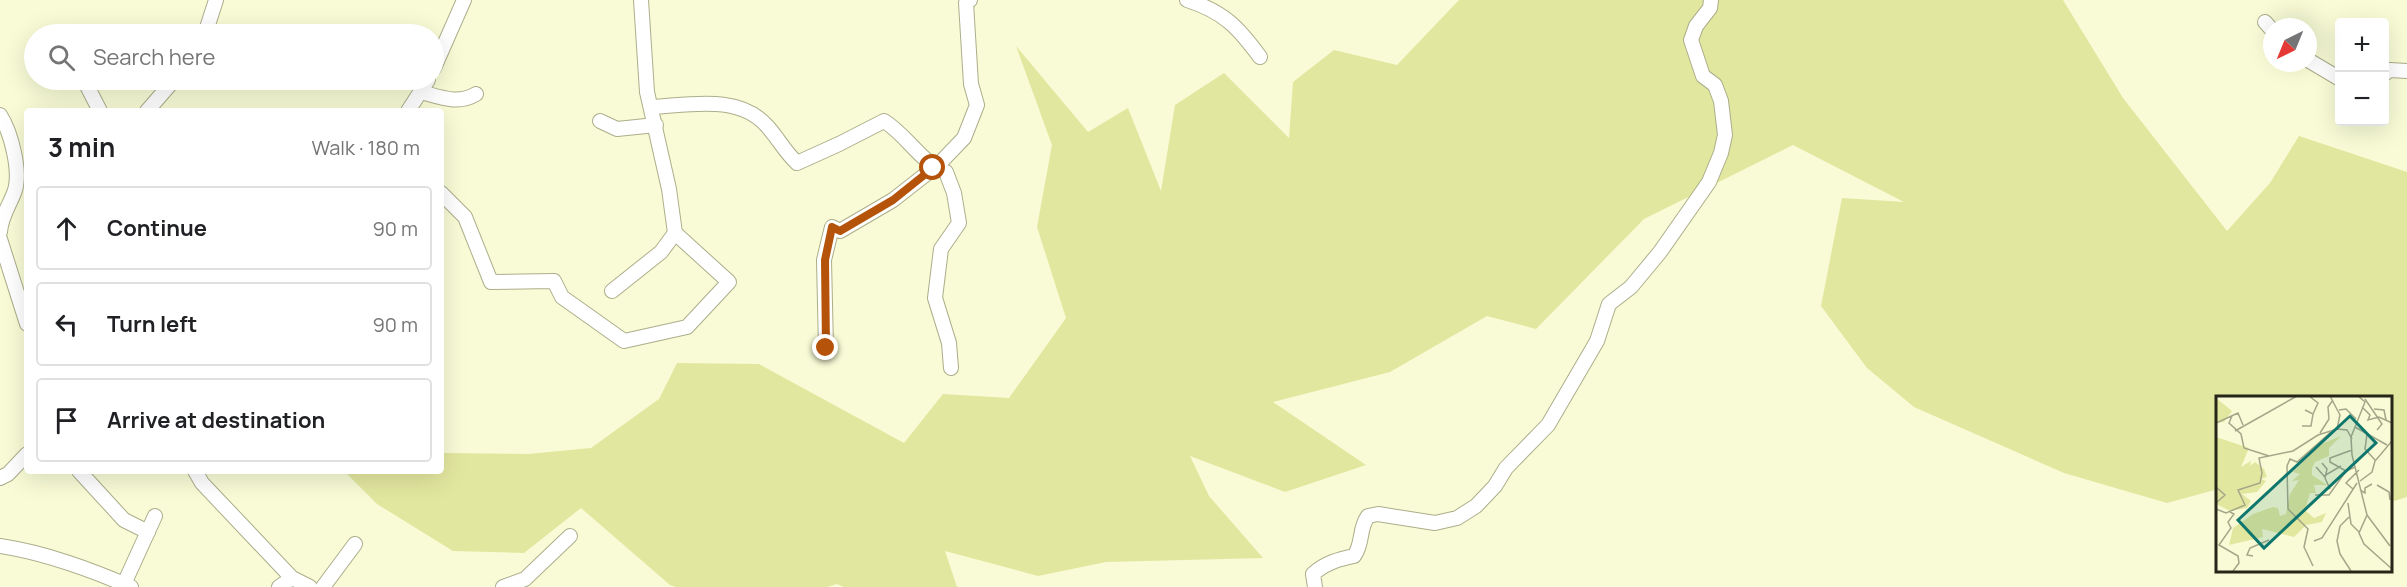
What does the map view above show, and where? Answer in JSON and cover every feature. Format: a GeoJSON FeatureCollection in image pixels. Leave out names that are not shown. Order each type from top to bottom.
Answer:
{"type":"FeatureCollection","features":[{"type":"Feature","properties":{"kind":"street"},"geometry":{"type":"LineString","coordinates":[[208,24],[216,0]]}},
{"type":"Feature","properties":{"kind":"street"},"geometry":{"type":"LineString","coordinates":[[444,45],[464,0]]}},
{"type":"Feature","properties":{"kind":"street"},"geometry":{"type":"LineString","coordinates":[[444,196],[465,217],[491,282],[554,281],[562,297],[624,341],[687,327],[729,282],[675,233],[669,189],[647,92],[641,0]]}},
{"type":"Feature","properties":{"kind":"street"},"geometry":{"type":"LineString","coordinates":[[826,348],[825,260],[832,227],[840,231],[893,200],[939,164],[964,138],[977,105],[970,73],[966,3],[970,0]]}},
{"type":"Feature","properties":{"kind":"street"},"geometry":{"type":"LineString","coordinates":[[1187,0],[1210,8],[1241,31],[1260,57]]}},
{"type":"Feature","properties":{"kind":"street"},"geometry":{"type":"LineString","coordinates":[[1315,587],[1313,574],[1319,568],[1354,556],[1360,548],[1362,525],[1368,516],[1378,514],[1435,523],[1457,518],[1476,506],[1506,468],[1548,425],[1597,341],[1610,303],[1631,287],[1660,252],[1709,182],[1721,153],[1725,135],[1721,101],[1715,85],[1703,76],[1691,40],[1696,26],[1710,3]]}},
{"type":"Feature","properties":{"kind":"street"},"geometry":{"type":"LineString","coordinates":[[2317,65],[2335,76]]}},
{"type":"Feature","properties":{"kind":"street"},"geometry":{"type":"LineString","coordinates":[[2388,72],[2390,70],[2407,71]]}},
{"type":"Feature","properties":{"kind":"street"},"geometry":{"type":"LineString","coordinates":[[89,90],[98,108]]}},
{"type":"Feature","properties":{"kind":"street"},"geometry":{"type":"LineString","coordinates":[[150,108],[165,90]]}},
{"type":"Feature","properties":{"kind":"street"},"geometry":{"type":"LineString","coordinates":[[410,108],[421,92],[448,99],[466,100],[476,94]]}},
{"type":"Feature","properties":{"kind":"street"},"geometry":{"type":"LineString","coordinates":[[652,107],[730,104],[746,110],[766,125],[796,163],[884,121],[892,126],[933,168],[946,172],[954,193],[959,223],[941,249],[935,298],[949,343],[951,368]]}},
{"type":"Feature","properties":{"kind":"street"},"geometry":{"type":"LineString","coordinates":[[0,115],[9,129],[17,174],[16,190],[1,222],[0,232]]}},
{"type":"Feature","properties":{"kind":"street"},"geometry":{"type":"LineString","coordinates":[[600,121],[617,129],[656,125]]}},
{"type":"Feature","properties":{"kind":"street"},"geometry":{"type":"LineString","coordinates":[[9,203],[24,196]]}},
{"type":"Feature","properties":{"kind":"street"},"geometry":{"type":"LineString","coordinates":[[612,291],[661,252],[675,233]]}},
{"type":"Feature","properties":{"kind":"street"},"geometry":{"type":"LineString","coordinates":[[0,239],[21,286],[24,305]]}},
{"type":"Feature","properties":{"kind":"street"},"geometry":{"type":"LineString","coordinates":[[0,478],[8,474],[24,457]]}},
{"type":"Feature","properties":{"kind":"street"},"geometry":{"type":"LineString","coordinates":[[82,474],[124,520],[148,532]]}},
{"type":"Feature","properties":{"kind":"street"},"geometry":{"type":"LineString","coordinates":[[197,474],[210,491],[292,578],[310,587]]}},
{"type":"Feature","properties":{"kind":"street"},"geometry":{"type":"LineString","coordinates":[[0,546],[24,550],[82,567],[128,585],[155,516]]}},
{"type":"Feature","properties":{"kind":"street"},"geometry":{"type":"LineString","coordinates":[[503,587],[525,579],[570,536]]}},
{"type":"Feature","properties":{"kind":"street"},"geometry":{"type":"LineString","coordinates":[[323,587],[355,544]]}},
{"type":"Feature","properties":{"kind":"street"},"geometry":{"type":"LineString","coordinates":[[279,587],[292,578]]}},
{"type":"Feature","properties":{"kind":"green space"},"geometry":{"type":"Polygon","coordinates":[[[1459,0],[2063,0],[2123,98],[2227,231],[2270,183],[2299,136],[2407,172],[2407,497],[2392,502],[2392,396],[2216,396],[2216,490],[2167,503],[2064,473],[1914,407],[1867,368],[1821,306],[1842,198],[1904,202],[1793,145],[1644,219],[1536,329],[1487,316],[1390,372],[1273,402],[1366,465],[1285,492],[1190,456],[1209,496],[1263,558],[1106,562],[1038,576],[945,551],[957,587],[844,587],[837,584],[827,587],[676,587],[670,585],[581,508],[524,553],[453,551],[377,504],[347,474],[444,474],[444,453],[528,454],[591,448],[659,399],[677,363],[759,364],[904,443],[943,394],[1009,398],[1066,318],[1037,227],[1052,145],[1016,46],[1088,132],[1128,108],[1161,191],[1175,105],[1224,73],[1289,138],[1293,82],[1334,50],[1397,65],[1459,0]]]}},
{"type":"Feature","properties":{"kind":"route"},"geometry":{"type":"LineString","coordinates":[[826,348],[825,260],[832,227],[840,231],[893,200],[933,168]]}}]}
